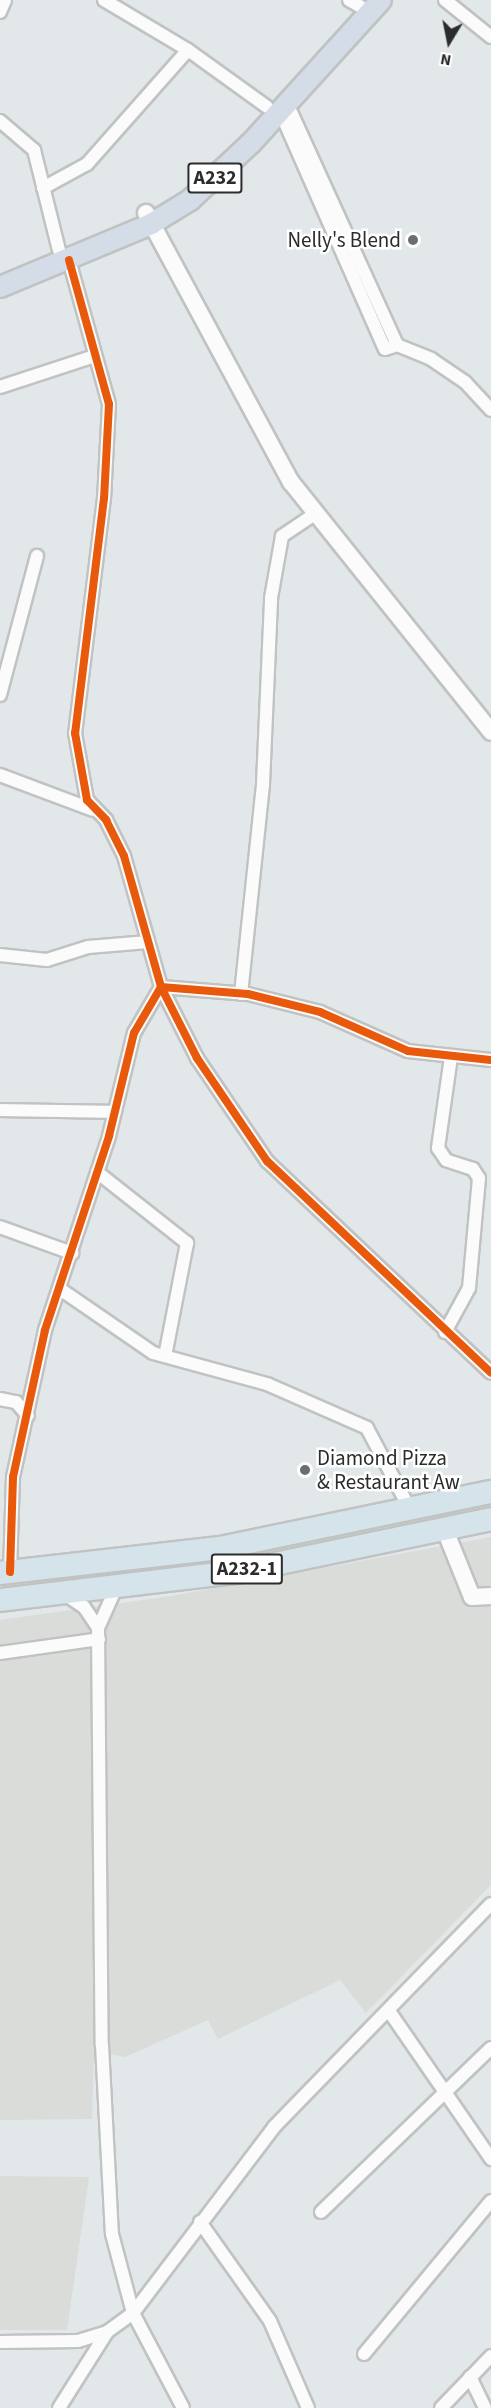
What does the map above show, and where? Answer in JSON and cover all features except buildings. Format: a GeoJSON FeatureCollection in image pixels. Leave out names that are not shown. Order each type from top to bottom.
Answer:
{"type":"FeatureCollection","features":[{"type":"Feature","properties":{"kind":"highway","name":"A232-1"},"geometry":{"type":"LineString","coordinates":[[5,1572],[220,1548],[411,1512],[491,1492]]}},
{"type":"Feature","properties":{"kind":"highway","name":"A232-1"},"geometry":{"type":"LineString","coordinates":[[0,1600],[115,1590],[445,1530],[491,1519]]}},
{"type":"Feature","properties":{"kind":"main road","name":"A232"},"geometry":{"type":"LineString","coordinates":[[0,287],[64,255],[148,219],[277,106],[381,0]]}},
{"type":"Feature","properties":{"kind":"main road","name":"A232"},"geometry":{"type":"LineString","coordinates":[[277,106],[359,2]]}},
{"type":"Feature","properties":{"kind":"main road","name":"A232"},"geometry":{"type":"LineString","coordinates":[[0,273],[64,255]]}},
{"type":"Feature","properties":{"kind":"street"},"geometry":{"type":"LineString","coordinates":[[0,12],[5,0]]}},
{"type":"Feature","properties":{"kind":"street"},"geometry":{"type":"LineString","coordinates":[[104,0],[277,106],[391,347],[447,369],[491,410]]}},
{"type":"Feature","properties":{"kind":"street"},"geometry":{"type":"LineString","coordinates":[[445,0],[491,37]]}},
{"type":"Feature","properties":{"kind":"street"},"geometry":{"type":"LineString","coordinates":[[43,188],[87,164],[188,50]]}},
{"type":"Feature","properties":{"kind":"street"},"geometry":{"type":"LineString","coordinates":[[0,121],[28,141],[109,404],[109,432],[75,733],[76,760],[93,810]]}},
{"type":"Feature","properties":{"kind":"street"},"geometry":{"type":"LineString","coordinates":[[148,219],[263,438],[314,515],[491,732]]}},
{"type":"Feature","properties":{"kind":"street"},"geometry":{"type":"LineString","coordinates":[[0,387],[95,356]]}},
{"type":"Feature","properties":{"kind":"street"},"geometry":{"type":"LineString","coordinates":[[241,994],[263,784],[271,598],[282,536],[314,515]]}},
{"type":"Feature","properties":{"kind":"street"},"geometry":{"type":"LineString","coordinates":[[0,695],[37,556]]}},
{"type":"Feature","properties":{"kind":"street"},"geometry":{"type":"LineString","coordinates":[[0,775],[93,810],[106,820],[124,856],[161,987],[197,1058],[267,1161],[445,1332],[491,1373]]}},
{"type":"Feature","properties":{"kind":"street"},"geometry":{"type":"LineString","coordinates":[[0,956],[47,960],[88,947],[148,942]]}},
{"type":"Feature","properties":{"kind":"street"},"geometry":{"type":"LineString","coordinates":[[161,987],[241,994],[320,1012],[408,1051],[491,1060]]}},
{"type":"Feature","properties":{"kind":"street"},"geometry":{"type":"LineString","coordinates":[[5,1572],[14,1477],[45,1330],[72,1253],[115,1112],[134,1033],[161,987]]}},
{"type":"Feature","properties":{"kind":"street"},"geometry":{"type":"LineString","coordinates":[[445,1332],[469,1288],[480,1178],[474,1169],[446,1160],[438,1148],[451,1057]]}},
{"type":"Feature","properties":{"kind":"street"},"geometry":{"type":"LineString","coordinates":[[0,1110],[115,1112]]}},
{"type":"Feature","properties":{"kind":"street"},"geometry":{"type":"LineString","coordinates":[[97,1172],[187,1243],[165,1356]]}},
{"type":"Feature","properties":{"kind":"street"},"geometry":{"type":"LineString","coordinates":[[0,1227],[72,1253]]}},
{"type":"Feature","properties":{"kind":"street"},"geometry":{"type":"LineString","coordinates":[[60,1289],[135,1344],[165,1356],[267,1384],[367,1428],[411,1512]]}},
{"type":"Feature","properties":{"kind":"street"},"geometry":{"type":"LineString","coordinates":[[0,1399],[16,1402],[28,1416]]}},
{"type":"Feature","properties":{"kind":"street"},"geometry":{"type":"LineString","coordinates":[[445,1530],[472,1597],[491,1596]]}},
{"type":"Feature","properties":{"kind":"street"},"geometry":{"type":"LineString","coordinates":[[115,1590],[98,1634],[106,2128],[112,2234],[133,2313],[183,2408]]}},
{"type":"Feature","properties":{"kind":"street"},"geometry":{"type":"LineString","coordinates":[[66,1595],[84,1606],[98,1634]]}},
{"type":"Feature","properties":{"kind":"street"},"geometry":{"type":"LineString","coordinates":[[0,1653],[98,1634]]}},
{"type":"Feature","properties":{"kind":"street"},"geometry":{"type":"LineString","coordinates":[[0,2342],[78,2341],[107,2332],[133,2313],[274,2127],[491,1904]]}},
{"type":"Feature","properties":{"kind":"street"},"geometry":{"type":"LineString","coordinates":[[389,2011],[491,2159]]}},
{"type":"Feature","properties":{"kind":"street"},"geometry":{"type":"LineString","coordinates":[[321,2212],[491,2048]]}},
{"type":"Feature","properties":{"kind":"street"},"geometry":{"type":"LineString","coordinates":[[364,2354],[491,2201]]}},
{"type":"Feature","properties":{"kind":"street"},"geometry":{"type":"LineString","coordinates":[[200,2222],[270,2321],[308,2408]]}},
{"type":"Feature","properties":{"kind":"street"},"geometry":{"type":"LineString","coordinates":[[58,2408],[107,2332]]}},
{"type":"Feature","properties":{"kind":"street"},"geometry":{"type":"LineString","coordinates":[[441,2408],[491,2356]]}},
{"type":"Feature","properties":{"kind":"street"},"geometry":{"type":"LineString","coordinates":[[470,2377],[485,2408]]}},
{"type":"Feature","properties":{"kind":"shaded area"},"geometry":{"type":"Polygon","coordinates":[[[491,1537],[491,1885],[366,2013],[340,1980],[218,2039],[208,2020],[125,2057],[94,2051],[92,2119],[0,2120],[0,1620],[171,1596],[491,1537]]]}},
{"type":"Feature","properties":{"kind":"shaded area"},"geometry":{"type":"Polygon","coordinates":[[[0,2176],[89,2177],[67,2330],[0,2330],[0,2176]]]}},
{"type":"Feature","properties":{"kind":"cycle path"},"geometry":{"type":"LineString","coordinates":[[69,260],[109,404],[104,498],[75,733],[87,800],[106,820],[124,856],[161,987],[197,1058],[267,1161],[491,1373]]}},
{"type":"Feature","properties":{"kind":"cycle path"},"geometry":{"type":"LineString","coordinates":[[10,1572],[13,1477],[45,1330],[109,1136],[134,1033],[161,987],[248,994],[320,1012],[408,1051],[491,1060]]}},
{"type":"Feature","properties":{"kind":"place","name":"Nelly's Blend"},"geometry":{"type":"Point","coordinates":[413,240]}},
{"type":"Feature","properties":{"kind":"place","name":"Diamond Pizza & Restaurant Aw"},"geometry":{"type":"Point","coordinates":[305,1470]}}]}
